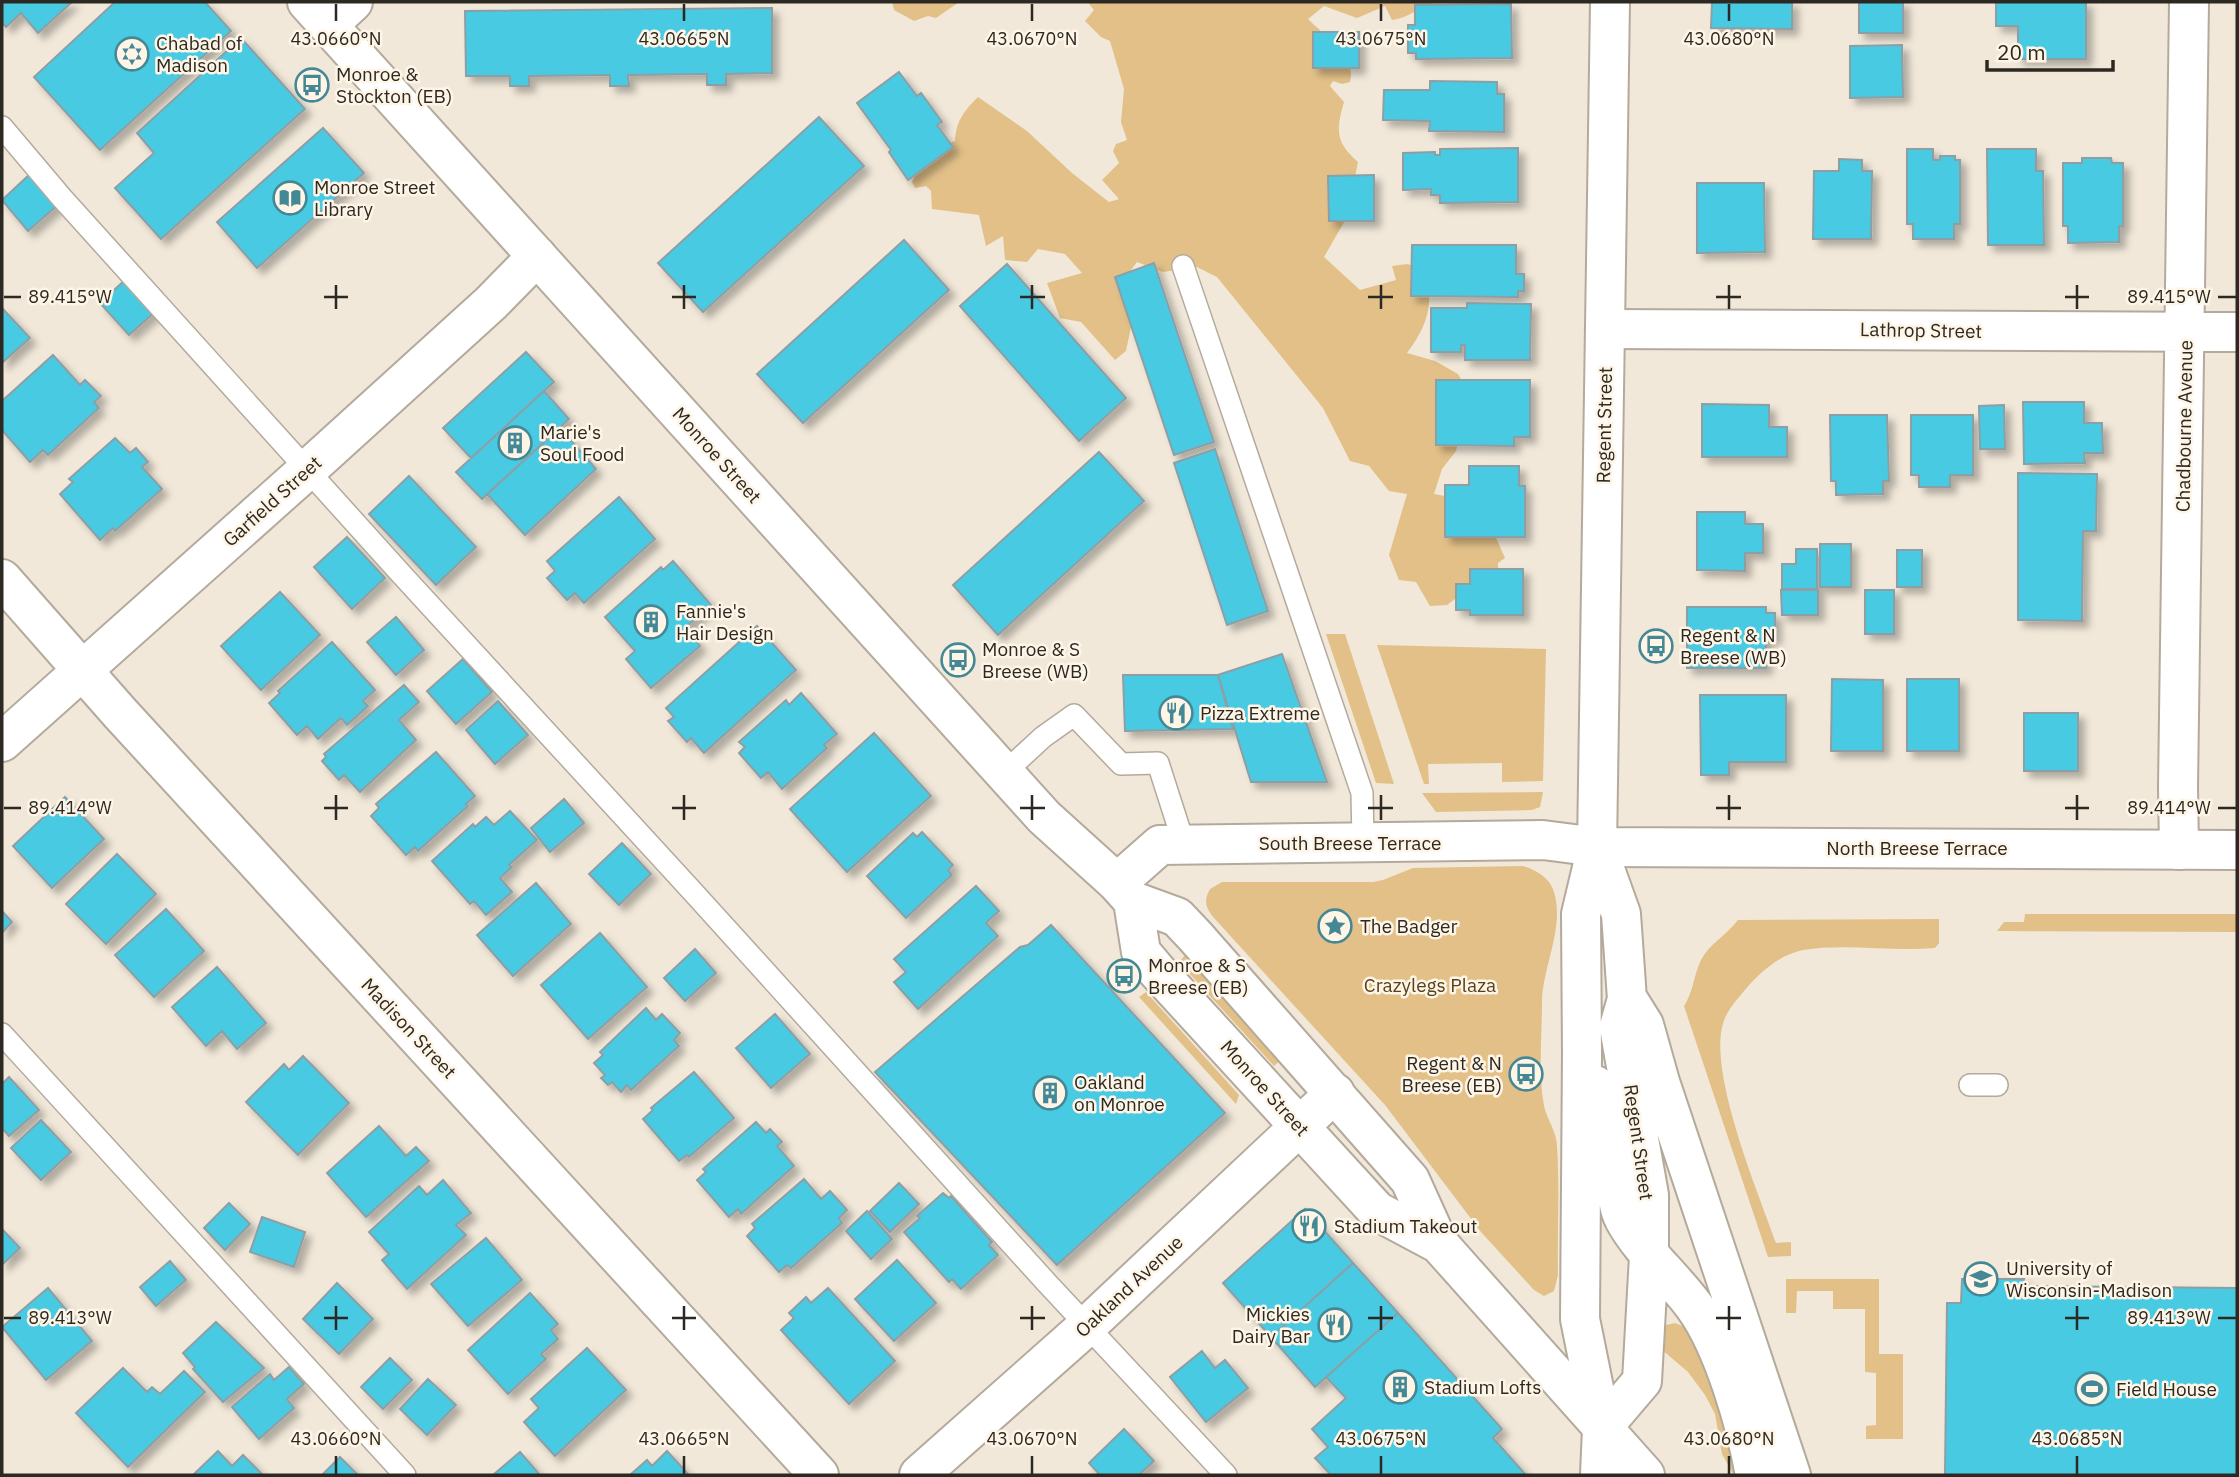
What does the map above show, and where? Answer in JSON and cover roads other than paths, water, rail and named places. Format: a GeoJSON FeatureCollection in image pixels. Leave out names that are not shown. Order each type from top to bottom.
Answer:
{"type":"FeatureCollection","features":[{"type":"Feature","properties":{"kind":"main road","name":"Regent Street"},"geometry":{"type":"LineString","coordinates":[[1600,1475],[1602,1428],[1580,1319],[1583,1054],[1581,914],[1597,848],[1610,2]]}},
{"type":"Feature","properties":{"kind":"main road","name":"Chadbourne Avenue"},"geometry":{"type":"LineString","coordinates":[[2179,849],[2189,2]]}},
{"type":"Feature","properties":{"kind":"main road","name":"Monroe Street"},"geometry":{"type":"LineString","coordinates":[[329,10],[537,256],[1044,817],[1125,892],[1177,917],[1410,1180],[1439,1244],[1645,1475]]}},
{"type":"Feature","properties":{"kind":"main road","name":"Garfield Street"},"geometry":{"type":"LineString","coordinates":[[2,742],[491,303],[537,256]]}},
{"type":"Feature","properties":{"kind":"main road","name":"Lathrop Street"},"geometry":{"type":"LineString","coordinates":[[1605,329],[2237,332]]}},
{"type":"Feature","properties":{"kind":"main road","name":"Madison Street"},"geometry":{"type":"LineString","coordinates":[[2,579],[82,671],[819,1475]]}},
{"type":"Feature","properties":{"kind":"main road","name":"South Breese Terrace"},"geometry":{"type":"LineString","coordinates":[[1125,892],[1160,845],[1544,840],[1597,848]]}},
{"type":"Feature","properties":{"kind":"main road","name":"Regent Street"},"geometry":{"type":"LineString","coordinates":[[1597,848],[1621,914],[1627,999],[1619,1027],[1649,1195],[1649,1256],[1642,1381],[1602,1428]]}},
{"type":"Feature","properties":{"kind":"main road","name":"North Breese Terrace"},"geometry":{"type":"LineString","coordinates":[[1597,848],[2237,849]]}},
{"type":"Feature","properties":{"kind":"main road","name":"Monroe Street"},"geometry":{"type":"LineString","coordinates":[[1125,892],[1141,952],[1377,1212],[1439,1244]]}},
{"type":"Feature","properties":{"kind":"main road"},"geometry":{"type":"LineString","coordinates":[[1627,999],[1644,1025],[1660,1082],[1791,1475]]}},
{"type":"Feature","properties":{"kind":"main road"},"geometry":{"type":"LineString","coordinates":[[1583,1054],[1603,1108],[1623,1217],[1649,1256],[1695,1307],[1707,1327],[1740,1415],[1755,1475]]}},
{"type":"Feature","properties":{"kind":"main road","name":"Oakland Avenue"},"geometry":{"type":"LineString","coordinates":[[919,1475],[1087,1326],[1335,1093]]}},
{"type":"Feature","properties":{"kind":"lane"},"geometry":{"type":"LineString","coordinates":[[2,127],[62,198],[307,470],[1226,1475]]}},
{"type":"Feature","properties":{"kind":"lane"},"geometry":{"type":"LineString","coordinates":[[1183,266],[1362,793],[1363,841]]}},
{"type":"Feature","properties":{"kind":"lane"},"geometry":{"type":"LineString","coordinates":[[1004,773],[1044,737],[1074,715],[1121,764],[1158,763],[1184,844]]}},
{"type":"Feature","properties":{"kind":"lane"},"geometry":{"type":"LineString","coordinates":[[2,1034],[405,1475]]}},
{"type":"Feature","properties":{"kind":"lane"},"geometry":{"type":"LineString","coordinates":[[1970,1085],[1997,1085]]}},
{"type":"Feature","properties":{"kind":"place","name":"Chabad of Madison"},"geometry":{"type":"Point","coordinates":[132,54]}},
{"type":"Feature","properties":{"kind":"place","name":"Monroe & Stockton (EB)"},"geometry":{"type":"Point","coordinates":[312,85]}},
{"type":"Feature","properties":{"kind":"place","name":"Monroe Street Library"},"geometry":{"type":"Point","coordinates":[290,198]}},
{"type":"Feature","properties":{"kind":"place","name":"Marie's Soul Food"},"geometry":{"type":"Point","coordinates":[515,443]}},
{"type":"Feature","properties":{"kind":"place","name":"Fannie's Hair Design"},"geometry":{"type":"Point","coordinates":[651,622]}},
{"type":"Feature","properties":{"kind":"place","name":"Regent & N Breese (WB)"},"geometry":{"type":"Point","coordinates":[1656,646]}},
{"type":"Feature","properties":{"kind":"place","name":"Monroe & S Breese (WB)"},"geometry":{"type":"Point","coordinates":[958,660]}},
{"type":"Feature","properties":{"kind":"place","name":"Pizza Extreme"},"geometry":{"type":"Point","coordinates":[1176,713]}},
{"type":"Feature","properties":{"kind":"place","name":"The Badger"},"geometry":{"type":"Point","coordinates":[1335,926]}},
{"type":"Feature","properties":{"kind":"place","name":"Monroe & S Breese (EB)"},"geometry":{"type":"Point","coordinates":[1124,976]}},
{"type":"Feature","properties":{"kind":"place","name":"Regent & N Breese (EB)"},"geometry":{"type":"Point","coordinates":[1526,1074]}},
{"type":"Feature","properties":{"kind":"place","name":"Oakland on Monroe"},"geometry":{"type":"Point","coordinates":[1050,1093]}},
{"type":"Feature","properties":{"kind":"place","name":"Stadium Takeout"},"geometry":{"type":"Point","coordinates":[1309,1226]}},
{"type":"Feature","properties":{"kind":"place","name":"University of Wisconsin-Madison"},"geometry":{"type":"Point","coordinates":[1981,1279]}},
{"type":"Feature","properties":{"kind":"place","name":"Mickies Dairy Bar"},"geometry":{"type":"Point","coordinates":[1335,1325]}},
{"type":"Feature","properties":{"kind":"place","name":"Stadium Lofts"},"geometry":{"type":"Point","coordinates":[1400,1387]}},
{"type":"Feature","properties":{"kind":"place","name":"Field House"},"geometry":{"type":"Point","coordinates":[2092,1389]}},
{"type":"Feature","properties":{"kind":"park label","name":"Crazylegs Plaza"},"geometry":{"type":"Point","coordinates":[1430,985]}}]}
